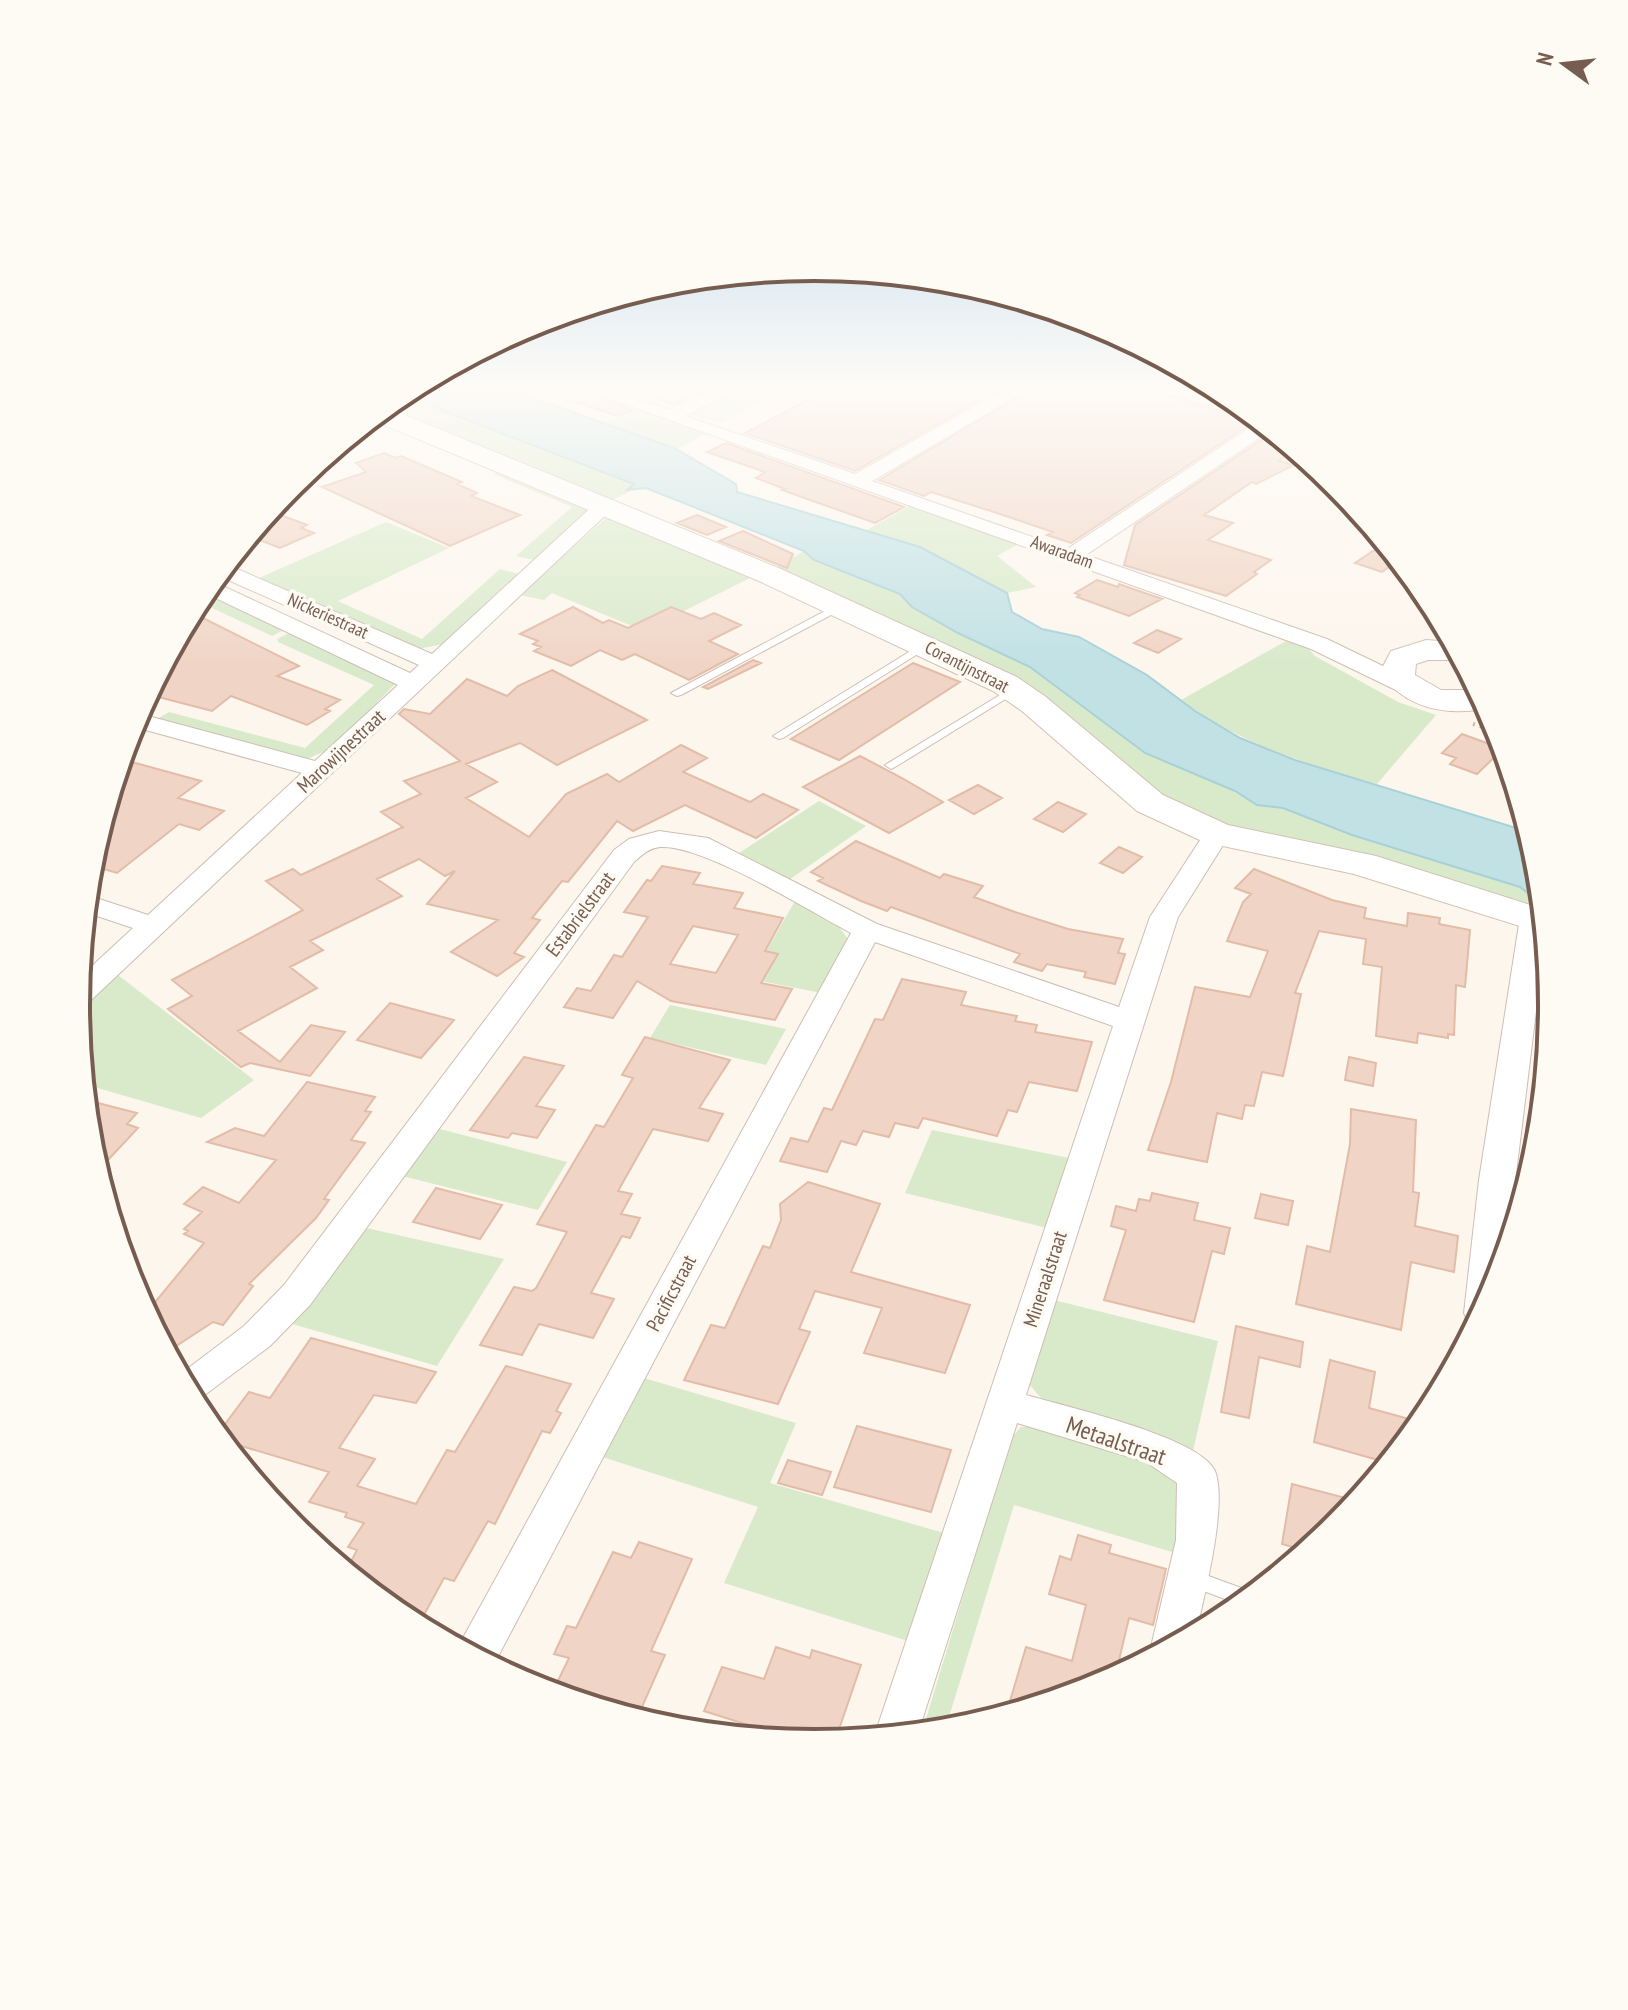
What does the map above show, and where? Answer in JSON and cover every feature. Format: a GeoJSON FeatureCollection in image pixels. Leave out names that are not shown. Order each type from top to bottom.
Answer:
{"type":"FeatureCollection","features":[{"type":"Feature","properties":{"kind":"street","name":"Corantijnstraat"},"geometry":{"type":"LineString","coordinates":[[538,478],[840,606],[1013,690],[1150,803],[1217,834],[1363,864],[1533,918]]}},
{"type":"Feature","properties":{"kind":"street","name":"Awaradam"},"geometry":{"type":"LineString","coordinates":[[853,478],[1319,644],[1415,675],[1476,712]]}},
{"type":"Feature","properties":{"kind":"street"},"geometry":{"type":"LineString","coordinates":[[859,480],[863,478]]}},
{"type":"Feature","properties":{"kind":"street"},"geometry":{"type":"LineString","coordinates":[[1072,555],[1187,478]]}},
{"type":"Feature","properties":{"kind":"street","name":"Marowijnestraat"},"geometry":{"type":"LineString","coordinates":[[91,983],[605,505]]}},
{"type":"Feature","properties":{"kind":"street","name":"Nickeriestraat"},"geometry":{"type":"LineString","coordinates":[[233,574],[434,663]]}},
{"type":"Feature","properties":{"kind":"street","name":"Nickeriestraat"},"geometry":{"type":"LineString","coordinates":[[220,592],[412,683]]}},
{"type":"Feature","properties":{"kind":"street"},"geometry":{"type":"LineString","coordinates":[[1415,675],[1438,638]]}},
{"type":"Feature","properties":{"kind":"street"},"geometry":{"type":"LineString","coordinates":[[1415,675],[1448,657]]}},
{"type":"Feature","properties":{"kind":"street"},"geometry":{"type":"LineString","coordinates":[[1415,675],[1467,693]]}},
{"type":"Feature","properties":{"kind":"street"},"geometry":{"type":"LineString","coordinates":[[147,723],[321,770]]}},
{"type":"Feature","properties":{"kind":"street","name":"Mineraalstraat"},"geometry":{"type":"LineString","coordinates":[[899,1724],[1164,917],[1217,834]]}},
{"type":"Feature","properties":{"kind":"street","name":"Estabrielstraat"},"geometry":{"type":"LineString","coordinates":[[197,1383],[257,1336],[297,1295],[624,856],[638,845],[659,839],[699,844],[867,930],[1130,1021]]}},
{"type":"Feature","properties":{"kind":"street"},"geometry":{"type":"LineString","coordinates":[[97,907],[154,926]]}},
{"type":"Feature","properties":{"kind":"street","name":"Pacificstraat"},"geometry":{"type":"LineString","coordinates":[[480,1647],[867,930]]}},
{"type":"Feature","properties":{"kind":"street"},"geometry":{"type":"LineString","coordinates":[[1486,1274],[1496,1180],[1535,945]]}},
{"type":"Feature","properties":{"kind":"street","name":"Metaalstraat"},"geometry":{"type":"LineString","coordinates":[[1004,1404],[1158,1450],[1197,1475],[1196,1540],[1175,1632]]}},
{"type":"Feature","properties":{"kind":"lane"},"geometry":{"type":"LineString","coordinates":[[677,693],[840,606]]}},
{"type":"Feature","properties":{"kind":"lane"},"geometry":{"type":"LineString","coordinates":[[779,736],[925,645]]}},
{"type":"Feature","properties":{"kind":"lane"},"geometry":{"type":"LineString","coordinates":[[891,765],[1013,690]]}},
{"type":"Feature","properties":{"kind":"lane"},"geometry":{"type":"LineString","coordinates":[[1188,1577],[1234,1594]]}},
{"type":"Feature","properties":{"kind":"green space"},"geometry":{"type":"Polygon","coordinates":[[[502,478],[525,478],[590,510],[534,560],[516,556],[572,507],[502,478]]]}},
{"type":"Feature","properties":{"kind":"green space"},"geometry":{"type":"Polygon","coordinates":[[[552,478],[616,478],[635,485],[628,490],[631,491],[610,501],[552,478]]]}},
{"type":"Feature","properties":{"kind":"green space"},"geometry":{"type":"Polygon","coordinates":[[[911,505],[1020,543],[997,556],[1036,587],[1007,593],[920,547],[865,531],[911,505]]]}},
{"type":"Feature","properties":{"kind":"green space"},"geometry":{"type":"Polygon","coordinates":[[[607,517],[754,576],[644,631],[552,593],[544,600],[520,595],[607,517]]]}},
{"type":"Feature","properties":{"kind":"green space"},"geometry":{"type":"Polygon","coordinates":[[[386,522],[449,548],[338,601],[422,639],[500,569],[519,574],[444,644],[418,649],[259,578],[386,522]]]}},
{"type":"Feature","properties":{"kind":"green space"},"geometry":{"type":"Polygon","coordinates":[[[804,551],[814,560],[900,595],[912,607],[958,633],[1030,667],[1080,702],[1257,805],[1283,808],[1352,835],[1520,887],[1529,895],[1532,913],[1274,841],[1174,808],[1053,711],[770,571],[804,551]]]}},
{"type":"Feature","properties":{"kind":"green space"},"geometry":{"type":"Polygon","coordinates":[[[218,595],[288,628],[272,636],[210,607],[218,595]]]}},
{"type":"Feature","properties":{"kind":"green space"},"geometry":{"type":"Polygon","coordinates":[[[291,632],[395,684],[332,748],[305,760],[157,719],[169,712],[305,748],[374,685],[278,642],[277,639],[291,632]]]}},
{"type":"Feature","properties":{"kind":"green space"},"geometry":{"type":"Polygon","coordinates":[[[1286,641],[1308,648],[1315,656],[1398,702],[1436,715],[1377,784],[1250,741],[1181,700],[1286,641]]]}},
{"type":"Feature","properties":{"kind":"green space"},"geometry":{"type":"Polygon","coordinates":[[[819,801],[866,826],[786,882],[736,855],[819,801]]]}},
{"type":"Feature","properties":{"kind":"green space"},"geometry":{"type":"Polygon","coordinates":[[[795,901],[839,927],[848,939],[821,993],[750,979],[795,901]]]}},
{"type":"Feature","properties":{"kind":"green space"},"geometry":{"type":"Polygon","coordinates":[[[118,975],[254,1080],[201,1118],[95,1087],[90,1001],[118,975]]]}},
{"type":"Feature","properties":{"kind":"green space"},"geometry":{"type":"Polygon","coordinates":[[[670,1005],[786,1029],[766,1065],[650,1038],[670,1005]]]}},
{"type":"Feature","properties":{"kind":"green space"},"geometry":{"type":"Polygon","coordinates":[[[436,1128],[567,1162],[538,1210],[402,1176],[436,1128]]]}},
{"type":"Feature","properties":{"kind":"green space"},"geometry":{"type":"Polygon","coordinates":[[[932,1130],[1074,1159],[1051,1229],[905,1193],[932,1130]]]}},
{"type":"Feature","properties":{"kind":"green space"},"geometry":{"type":"Polygon","coordinates":[[[362,1227],[504,1259],[437,1366],[289,1323],[362,1227]]]}},
{"type":"Feature","properties":{"kind":"green space"},"geometry":{"type":"Polygon","coordinates":[[[1050,1299],[1218,1341],[1193,1451],[1041,1398],[1029,1384],[1050,1299]]]}},
{"type":"Feature","properties":{"kind":"green space"},"geometry":{"type":"Polygon","coordinates":[[[637,1376],[796,1423],[770,1483],[944,1533],[908,1641],[724,1583],[758,1507],[593,1454],[637,1376]]]}},
{"type":"Feature","properties":{"kind":"green space"},"geometry":{"type":"Polygon","coordinates":[[[1037,1426],[1165,1464],[1177,1475],[1179,1554],[1014,1505],[949,1716],[926,1720],[1011,1438],[1021,1427],[1037,1426]]]}},
{"type":"Feature","properties":{"kind":"water"},"geometry":{"type":"Polygon","coordinates":[[[618,478],[725,478],[736,484],[737,492],[920,547],[1007,593],[1012,612],[1042,629],[1079,637],[1147,675],[1195,711],[1240,738],[1295,760],[1515,828],[1529,894],[1520,887],[1352,835],[1283,808],[1257,805],[1235,791],[1145,753],[1030,667],[958,633],[912,607],[900,594],[814,560],[804,551],[646,488],[627,490],[634,484],[618,478]]]}},
{"type":"Feature","properties":{"kind":"building"},"geometry":{"type":"Polygon","coordinates":[[[349,478],[452,478],[462,482],[457,484],[477,493],[471,496],[520,515],[450,546],[322,487],[349,478]]]}},
{"type":"Feature","properties":{"kind":"building"},"geometry":{"type":"Polygon","coordinates":[[[756,478],[823,478],[904,507],[875,523],[756,478]]]}},
{"type":"Feature","properties":{"kind":"building"},"geometry":{"type":"Polygon","coordinates":[[[1169,478],[1071,543],[1047,535],[1053,532],[994,512],[931,492],[924,496],[879,480],[1169,478]]]}},
{"type":"Feature","properties":{"kind":"building"},"geometry":{"type":"Polygon","coordinates":[[[1205,478],[1268,478],[1256,484],[1252,482],[1204,515],[1233,523],[1208,540],[1271,560],[1226,596],[1124,565],[1135,525],[1205,478]]]}},
{"type":"Feature","properties":{"kind":"building"},"geometry":{"type":"Polygon","coordinates":[[[282,515],[307,525],[301,528],[314,533],[280,548],[260,540],[282,515]]]}},
{"type":"Feature","properties":{"kind":"building"},"geometry":{"type":"Polygon","coordinates":[[[697,515],[726,527],[707,535],[677,523],[697,515]]]}},
{"type":"Feature","properties":{"kind":"building"},"geometry":{"type":"Polygon","coordinates":[[[743,531],[793,554],[787,568],[719,541],[743,531]]]}},
{"type":"Feature","properties":{"kind":"building"},"geometry":{"type":"Polygon","coordinates":[[[1376,549],[1390,566],[1382,572],[1355,563],[1376,549]]]}},
{"type":"Feature","properties":{"kind":"building"},"geometry":{"type":"Polygon","coordinates":[[[1097,580],[1162,599],[1129,616],[1077,597],[1080,595],[1075,593],[1097,580]]]}},
{"type":"Feature","properties":{"kind":"building"},"geometry":{"type":"Polygon","coordinates":[[[573,607],[603,623],[609,620],[628,628],[671,607],[701,619],[714,613],[741,625],[709,641],[738,654],[689,680],[635,654],[622,660],[600,650],[571,666],[534,651],[541,647],[533,644],[538,641],[520,634],[573,607]]]}},
{"type":"Feature","properties":{"kind":"building"},"geometry":{"type":"Polygon","coordinates":[[[203,618],[299,666],[277,676],[340,700],[325,709],[330,711],[307,725],[231,696],[212,711],[159,697],[203,618]]]}},
{"type":"Feature","properties":{"kind":"building"},"geometry":{"type":"Polygon","coordinates":[[[1157,630],[1181,639],[1158,653],[1134,643],[1157,630]]]}},
{"type":"Feature","properties":{"kind":"building"},"geometry":{"type":"Polygon","coordinates":[[[753,660],[761,663],[708,689],[703,687],[753,660]]]}},
{"type":"Feature","properties":{"kind":"building"},"geometry":{"type":"Polygon","coordinates":[[[913,663],[960,682],[839,760],[791,739],[913,663]]]}},
{"type":"Feature","properties":{"kind":"building"},"geometry":{"type":"Polygon","coordinates":[[[552,670],[647,720],[557,765],[520,743],[466,764],[497,782],[466,798],[529,837],[566,794],[607,774],[619,782],[681,745],[707,758],[683,772],[750,802],[763,794],[798,810],[756,838],[685,805],[633,831],[617,821],[568,882],[562,881],[532,918],[540,920],[514,953],[524,957],[497,976],[451,952],[498,920],[427,904],[455,871],[445,876],[419,859],[377,879],[402,896],[310,941],[323,950],[290,967],[317,988],[238,1031],[280,1062],[311,1025],[345,1032],[310,1076],[250,1063],[241,1067],[168,1009],[192,996],[172,980],[303,910],[266,881],[293,869],[301,875],[403,827],[381,812],[421,794],[404,781],[460,761],[399,714],[404,709],[430,714],[467,679],[507,696],[518,686],[552,670]]]}},
{"type":"Feature","properties":{"kind":"building"},"geometry":{"type":"Polygon","coordinates":[[[1462,734],[1489,744],[1494,757],[1477,774],[1450,764],[1456,758],[1442,753],[1462,734]]]}},
{"type":"Feature","properties":{"kind":"building"},"geometry":{"type":"Polygon","coordinates":[[[860,756],[943,802],[889,833],[803,787],[860,756]]]}},
{"type":"Feature","properties":{"kind":"building"},"geometry":{"type":"Polygon","coordinates":[[[132,762],[201,781],[178,798],[224,811],[199,830],[179,824],[117,873],[103,869],[132,762]]]}},
{"type":"Feature","properties":{"kind":"building"},"geometry":{"type":"Polygon","coordinates":[[[978,785],[1002,798],[974,814],[949,800],[978,785]]]}},
{"type":"Feature","properties":{"kind":"building"},"geometry":{"type":"Polygon","coordinates":[[[1058,802],[1086,814],[1063,832],[1034,819],[1058,802]]]}},
{"type":"Feature","properties":{"kind":"building"},"geometry":{"type":"Polygon","coordinates":[[[856,841],[940,878],[944,874],[983,886],[974,897],[1068,929],[1123,939],[1118,953],[1125,954],[1115,984],[1084,977],[1086,972],[1047,964],[1042,971],[1014,962],[1020,954],[891,907],[887,911],[818,881],[823,878],[811,872],[856,841]]]}},
{"type":"Feature","properties":{"kind":"building"},"geometry":{"type":"Polygon","coordinates":[[[1119,847],[1142,857],[1123,873],[1100,863],[1119,847]]]}},
{"type":"Feature","properties":{"kind":"building"},"geometry":{"type":"Polygon","coordinates":[[[662,866],[700,873],[693,884],[743,893],[734,908],[783,918],[765,951],[778,954],[761,983],[792,989],[775,1020],[671,1001],[637,981],[613,1018],[564,1007],[577,988],[591,991],[614,955],[622,957],[648,917],[624,912],[647,880],[651,881],[662,866]],[[693,926],[670,964],[716,973],[738,935],[693,926]]]}},
{"type":"Feature","properties":{"kind":"building"},"geometry":{"type":"Polygon","coordinates":[[[1254,869],[1332,900],[1366,908],[1364,918],[1407,926],[1408,913],[1440,918],[1439,924],[1470,930],[1465,987],[1456,985],[1454,1035],[1448,1034],[1448,1038],[1418,1033],[1417,1043],[1376,1036],[1382,967],[1363,964],[1366,939],[1319,931],[1295,993],[1301,994],[1283,1076],[1262,1072],[1254,1106],[1245,1105],[1242,1119],[1217,1113],[1207,1162],[1148,1150],[1171,1082],[1195,987],[1250,997],[1268,951],[1227,941],[1243,902],[1251,894],[1235,888],[1254,869]]]}},
{"type":"Feature","properties":{"kind":"building"},"geometry":{"type":"Polygon","coordinates":[[[902,979],[966,992],[961,1005],[1017,1016],[1015,1021],[1037,1025],[1035,1032],[1092,1042],[1077,1091],[1029,1082],[1017,1112],[1008,1110],[997,1136],[923,1118],[918,1128],[895,1123],[889,1137],[863,1131],[856,1145],[841,1141],[827,1172],[780,1161],[791,1138],[808,1142],[824,1108],[832,1110],[875,1019],[883,1020],[902,979]]]}},
{"type":"Feature","properties":{"kind":"building"},"geometry":{"type":"Polygon","coordinates":[[[390,1003],[454,1020],[421,1058],[357,1040],[390,1003]]]}},
{"type":"Feature","properties":{"kind":"building"},"geometry":{"type":"Polygon","coordinates":[[[645,1037],[730,1060],[699,1108],[723,1114],[708,1141],[653,1129],[618,1191],[632,1194],[621,1214],[640,1218],[630,1238],[622,1236],[591,1293],[614,1299],[593,1338],[539,1324],[522,1355],[480,1345],[514,1287],[532,1291],[536,1288],[567,1232],[537,1224],[596,1125],[604,1127],[633,1078],[622,1075],[645,1037]]]}},
{"type":"Feature","properties":{"kind":"building"},"geometry":{"type":"Polygon","coordinates":[[[524,1057],[564,1066],[536,1106],[555,1110],[537,1138],[512,1133],[508,1138],[470,1130],[524,1057]]]}},
{"type":"Feature","properties":{"kind":"building"},"geometry":{"type":"Polygon","coordinates":[[[1349,1057],[1376,1063],[1373,1086],[1345,1080],[1349,1057]]]}},
{"type":"Feature","properties":{"kind":"building"},"geometry":{"type":"Polygon","coordinates":[[[307,1082],[375,1097],[365,1111],[371,1112],[351,1140],[365,1143],[324,1199],[329,1200],[316,1218],[249,1284],[253,1286],[223,1325],[213,1322],[176,1346],[155,1303],[204,1243],[184,1234],[188,1231],[184,1229],[202,1212],[184,1204],[203,1187],[239,1203],[276,1160],[207,1142],[235,1128],[264,1136],[307,1082]]]}},
{"type":"Feature","properties":{"kind":"building"},"geometry":{"type":"Polygon","coordinates":[[[97,1104],[137,1113],[127,1124],[138,1128],[107,1160],[104,1146],[97,1104]]]}},
{"type":"Feature","properties":{"kind":"building"},"geometry":{"type":"Polygon","coordinates":[[[1351,1109],[1416,1120],[1413,1192],[1419,1193],[1415,1226],[1458,1236],[1454,1272],[1411,1262],[1401,1330],[1296,1304],[1307,1246],[1330,1252],[1350,1144],[1351,1109]]]}},
{"type":"Feature","properties":{"kind":"building"},"geometry":{"type":"Polygon","coordinates":[[[808,1182],[880,1204],[851,1272],[970,1305],[945,1373],[864,1353],[882,1308],[815,1291],[799,1329],[810,1332],[778,1404],[684,1380],[711,1325],[725,1328],[763,1246],[770,1248],[781,1220],[780,1204],[808,1182]]]}},
{"type":"Feature","properties":{"kind":"building"},"geometry":{"type":"Polygon","coordinates":[[[436,1188],[502,1205],[480,1239],[413,1222],[436,1188]]]}},
{"type":"Feature","properties":{"kind":"building"},"geometry":{"type":"Polygon","coordinates":[[[1152,1193],[1198,1203],[1194,1220],[1230,1228],[1224,1254],[1212,1251],[1194,1322],[1104,1300],[1126,1230],[1111,1226],[1116,1206],[1136,1211],[1139,1199],[1150,1201],[1152,1193]]]}},
{"type":"Feature","properties":{"kind":"building"},"geometry":{"type":"Polygon","coordinates":[[[1261,1194],[1293,1201],[1288,1225],[1255,1218],[1261,1194]]]}},
{"type":"Feature","properties":{"kind":"building"},"geometry":{"type":"Polygon","coordinates":[[[1236,1326],[1303,1342],[1300,1367],[1259,1357],[1249,1418],[1221,1412],[1236,1326]]]}},
{"type":"Feature","properties":{"kind":"building"},"geometry":{"type":"Polygon","coordinates":[[[311,1338],[436,1372],[416,1403],[374,1395],[339,1448],[375,1459],[357,1486],[416,1504],[447,1450],[455,1452],[506,1366],[571,1384],[556,1411],[561,1413],[550,1433],[542,1431],[495,1524],[488,1521],[454,1581],[444,1578],[424,1615],[351,1561],[357,1550],[348,1547],[364,1523],[345,1517],[347,1513],[309,1502],[329,1472],[240,1446],[225,1425],[249,1392],[270,1398],[311,1338]]]}},
{"type":"Feature","properties":{"kind":"building"},"geometry":{"type":"Polygon","coordinates":[[[1330,1360],[1375,1372],[1369,1408],[1408,1419],[1377,1460],[1314,1442],[1330,1360]]]}},
{"type":"Feature","properties":{"kind":"building"},"geometry":{"type":"Polygon","coordinates":[[[857,1426],[951,1450],[931,1512],[834,1487],[857,1426]]]}},
{"type":"Feature","properties":{"kind":"building"},"geometry":{"type":"Polygon","coordinates":[[[788,1460],[831,1472],[822,1495],[778,1483],[788,1460]]]}},
{"type":"Feature","properties":{"kind":"building"},"geometry":{"type":"Polygon","coordinates":[[[1292,1484],[1344,1498],[1293,1547],[1282,1544],[1292,1484]]]}},
{"type":"Feature","properties":{"kind":"building"},"geometry":{"type":"Polygon","coordinates":[[[1078,1535],[1111,1545],[1109,1553],[1166,1569],[1153,1625],[1129,1618],[1119,1661],[1047,1691],[1010,1701],[1026,1647],[1072,1661],[1086,1605],[1049,1594],[1060,1556],[1071,1560],[1078,1535]]]}},
{"type":"Feature","properties":{"kind":"building"},"geometry":{"type":"Polygon","coordinates":[[[639,1542],[692,1559],[651,1651],[665,1655],[642,1708],[557,1682],[569,1658],[554,1654],[567,1626],[576,1628],[613,1552],[631,1558],[639,1542]]]}},
{"type":"Feature","properties":{"kind":"building"},"geometry":{"type":"Polygon","coordinates":[[[776,1647],[810,1658],[812,1650],[861,1665],[839,1728],[750,1726],[704,1711],[722,1667],[764,1679],[776,1647]]]}}]}
